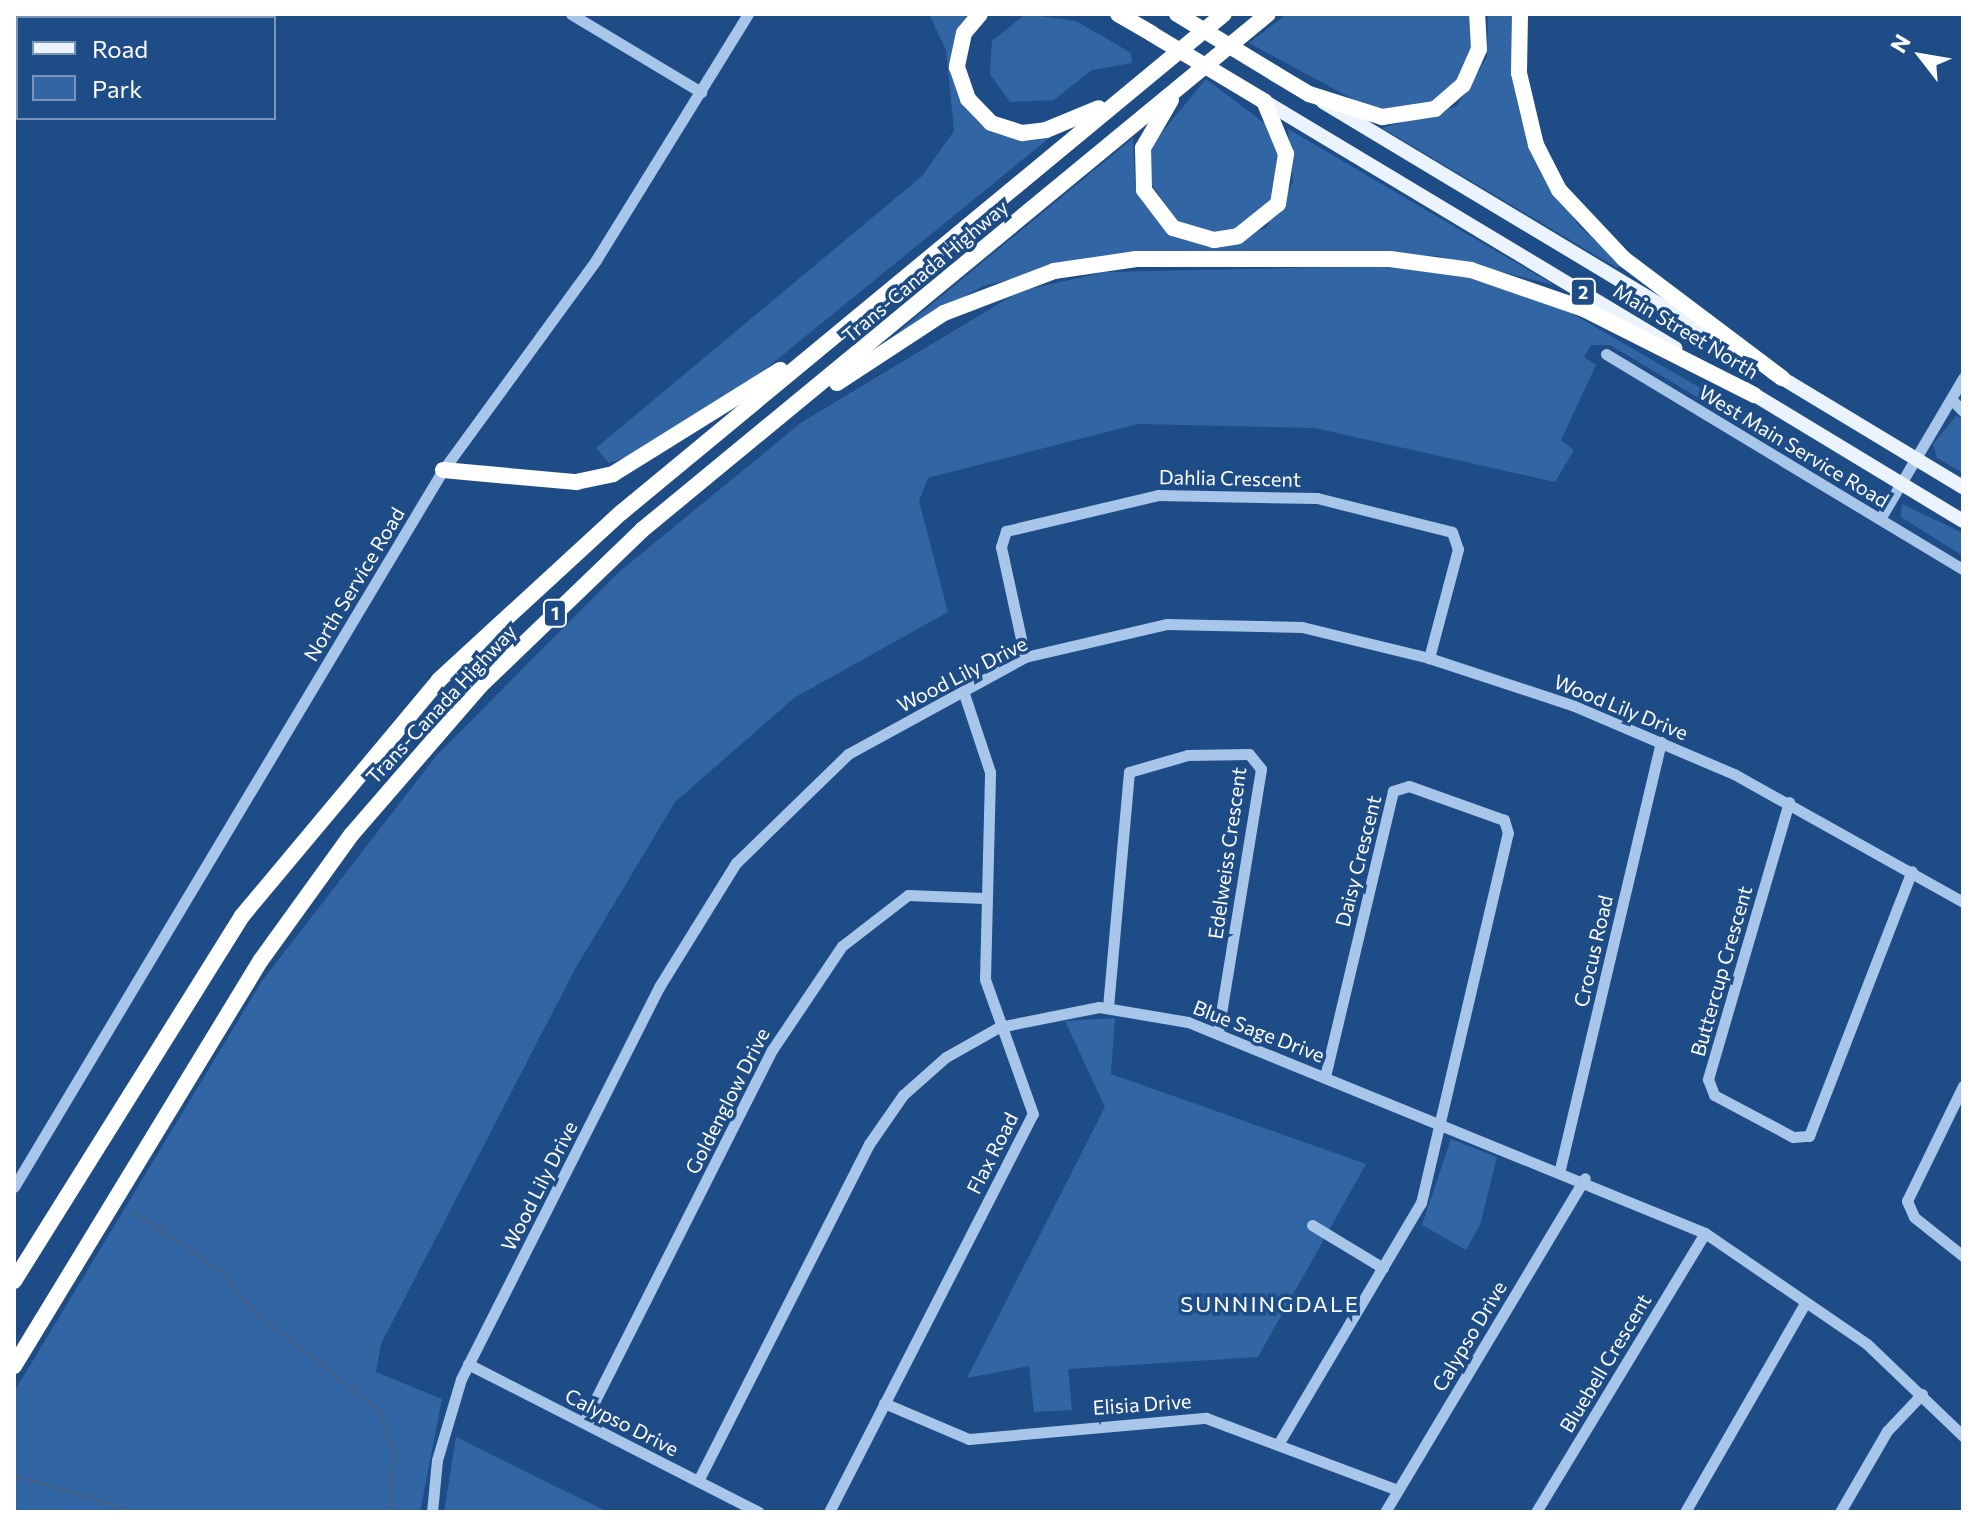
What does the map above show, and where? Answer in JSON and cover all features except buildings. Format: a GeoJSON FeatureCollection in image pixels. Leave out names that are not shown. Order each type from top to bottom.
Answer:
{"type":"FeatureCollection","features":[{"type":"Feature","properties":{"kind":"highway"},"geometry":{"type":"LineString","coordinates":[[980,14],[964,33],[957,67],[968,99],[991,123],[1022,133],[1065,126],[1132,90]]}},
{"type":"Feature","properties":{"kind":"highway"},"geometry":{"type":"LineString","coordinates":[[1100,14],[1137,25]]}},
{"type":"Feature","properties":{"kind":"highway","name":"2"},"geometry":{"type":"LineString","coordinates":[[1118,14],[1264,101]]}},
{"type":"Feature","properties":{"kind":"highway","name":"2"},"geometry":{"type":"LineString","coordinates":[[1177,14],[1309,94]]}},
{"type":"Feature","properties":{"kind":"highway","name":"Trans-Canada Highway"},"geometry":{"type":"LineString","coordinates":[[14,1368],[261,960],[389,787],[593,576],[1268,14]]}},
{"type":"Feature","properties":{"kind":"highway"},"geometry":{"type":"LineString","coordinates":[[1309,94],[1382,117],[1435,109],[1463,85],[1479,49],[1477,14]]}},
{"type":"Feature","properties":{"kind":"highway"},"geometry":{"type":"LineString","coordinates":[[1520,14],[1519,73],[1536,145],[1559,190],[1624,259],[1782,378]]}},
{"type":"Feature","properties":{"kind":"highway","name":"Trans-Canada Highway"},"geometry":{"type":"LineString","coordinates":[[14,1281],[196,982],[357,771],[510,612],[1219,17]]}},
{"type":"Feature","properties":{"kind":"highway"},"geometry":{"type":"LineString","coordinates":[[1181,84],[1154,124],[1141,165],[1156,212],[1193,237],[1238,236],[1278,204],[1286,154],[1264,101]]}},
{"type":"Feature","properties":{"kind":"highway"},"geometry":{"type":"LineString","coordinates":[[757,438],[944,313],[1054,271],[1136,259],[1390,259],[1471,270],[1584,309],[1754,395]]}},
{"type":"Feature","properties":{"kind":"highway"},"geometry":{"type":"LineString","coordinates":[[443,470],[576,482],[613,474],[854,321]]}},
{"type":"Feature","properties":{"kind":"main road","name":"Main Street North"},"geometry":{"type":"LineString","coordinates":[[1309,94],[1963,487]]}},
{"type":"Feature","properties":{"kind":"main road","name":"Main Street North"},"geometry":{"type":"LineString","coordinates":[[1264,101],[1963,521]]}},
{"type":"Feature","properties":{"kind":"street"},"geometry":{"type":"LineString","coordinates":[[571,14],[701,92]]}},
{"type":"Feature","properties":{"kind":"street","name":"North Service Road"},"geometry":{"type":"LineString","coordinates":[[14,1187],[443,470],[596,260],[748,14]]}},
{"type":"Feature","properties":{"kind":"street","name":"West Main Service Road"},"geometry":{"type":"LineString","coordinates":[[1606,354],[1963,569]]}},
{"type":"Feature","properties":{"kind":"street"},"geometry":{"type":"LineString","coordinates":[[1880,519],[1963,378]]}},
{"type":"Feature","properties":{"kind":"street"},"geometry":{"type":"LineString","coordinates":[[1951,399],[1963,411]]}},
{"type":"Feature","properties":{"kind":"street","name":"Dahlia Crescent"},"geometry":{"type":"LineString","coordinates":[[1025,657],[1001,547],[1006,531],[1158,495],[1317,498],[1452,532],[1458,549],[1429,658]]}},
{"type":"Feature","properties":{"kind":"street","name":"Wood Lily Drive"},"geometry":{"type":"LineString","coordinates":[[432,1512],[443,1435],[468,1364],[659,987],[736,863],[839,760],[1025,657],[1167,624],[1302,627],[1429,658],[1661,742],[1789,802],[1963,902]]}},
{"type":"Feature","properties":{"kind":"street","name":"Flax Road"},"geometry":{"type":"LineString","coordinates":[[829,1512],[1033,1114],[999,1027],[983,965],[988,757],[963,691]]}},
{"type":"Feature","properties":{"kind":"street","name":"Crocus Road"},"geometry":{"type":"LineString","coordinates":[[1560,1169],[1661,742]]}},
{"type":"Feature","properties":{"kind":"street","name":"Edelweiss Crescent"},"geometry":{"type":"LineString","coordinates":[[1108,1007],[1129,772],[1188,755],[1249,754],[1261,769],[1218,1033]]}},
{"type":"Feature","properties":{"kind":"street","name":"Daisy Crescent"},"geometry":{"type":"LineString","coordinates":[[1325,1076],[1393,791],[1409,786],[1499,817],[1508,833],[1441,1121]]}},
{"type":"Feature","properties":{"kind":"street","name":"Buttercup Crescent"},"geometry":{"type":"LineString","coordinates":[[1789,802],[1708,1079],[1714,1095],[1793,1137],[1809,1136],[1912,871]]}},
{"type":"Feature","properties":{"kind":"street","name":"Goldenglow Drive"},"geometry":{"type":"LineString","coordinates":[[584,1422],[772,1050],[842,946],[908,895],[984,898]]}},
{"type":"Feature","properties":{"kind":"street","name":"Blue Sage Drive"},"geometry":{"type":"LineString","coordinates":[[698,1481],[884,1120],[933,1067],[999,1027],[1108,1007],[1159,1013],[1218,1033],[1585,1178],[1705,1233],[1804,1305],[1867,1344],[1963,1436]]}},
{"type":"Feature","properties":{"kind":"street"},"geometry":{"type":"LineString","coordinates":[[1963,1086],[1907,1201],[1914,1217],[1963,1256]]}},
{"type":"Feature","properties":{"kind":"street"},"geometry":{"type":"LineString","coordinates":[[1280,1441],[1419,1208],[1441,1121]]}},
{"type":"Feature","properties":{"kind":"street","name":"Calypso Drive"},"geometry":{"type":"LineString","coordinates":[[1385,1512],[1585,1178]]}},
{"type":"Feature","properties":{"kind":"street"},"geometry":{"type":"LineString","coordinates":[[1312,1225],[1383,1268]]}},
{"type":"Feature","properties":{"kind":"street","name":"Bluebell Crescent"},"geometry":{"type":"LineString","coordinates":[[1536,1512],[1705,1233]]}},
{"type":"Feature","properties":{"kind":"street"},"geometry":{"type":"LineString","coordinates":[[1685,1512],[1804,1305]]}},
{"type":"Feature","properties":{"kind":"street","name":"Calypso Drive"},"geometry":{"type":"LineString","coordinates":[[468,1364],[759,1512]]}},
{"type":"Feature","properties":{"kind":"street"},"geometry":{"type":"LineString","coordinates":[[1840,1512],[1887,1431],[1922,1394]]}},
{"type":"Feature","properties":{"kind":"street","name":"Elisia Drive"},"geometry":{"type":"LineString","coordinates":[[884,1403],[961,1439],[1177,1417],[1280,1441],[1398,1490]]}},
{"type":"Feature","properties":{"kind":"green space"},"geometry":{"type":"Polygon","coordinates":[[[929,14],[971,14],[958,68],[992,122],[1053,135],[758,375],[641,452],[609,463],[596,448],[922,176],[954,131],[946,50],[929,14]]]}},
{"type":"Feature","properties":{"kind":"green space"},"geometry":{"type":"Polygon","coordinates":[[[1026,14],[1076,21],[1131,53],[1132,63],[1092,70],[1054,100],[1010,102],[990,74],[992,41],[1026,14]]]}},
{"type":"Feature","properties":{"kind":"green space"},"geometry":{"type":"Polygon","coordinates":[[[1287,14],[1473,14],[1474,45],[1465,73],[1426,107],[1371,109],[1249,43],[1287,14]]]}},
{"type":"Feature","properties":{"kind":"green space"},"geometry":{"type":"Polygon","coordinates":[[[1488,14],[1515,14],[1520,115],[1536,159],[1579,226],[1621,263],[1617,268],[1382,128],[1457,106],[1487,57],[1488,14]]]}},
{"type":"Feature","properties":{"kind":"green space"},"geometry":{"type":"Polygon","coordinates":[[[1206,79],[1271,128],[1280,154],[1272,201],[1241,228],[1215,233],[1179,224],[1148,179],[1149,148],[1206,79]]]}},
{"type":"Feature","properties":{"kind":"green space"},"geometry":{"type":"Polygon","coordinates":[[[1288,129],[1554,285],[1437,256],[1123,253],[983,286],[886,342],[1133,138],[1135,186],[1166,230],[1211,246],[1266,228],[1293,182],[1288,129]]]}},
{"type":"Feature","properties":{"kind":"green space"},"geometry":{"type":"Polygon","coordinates":[[[1389,266],[1465,276],[1559,306],[1882,493],[1878,500],[1864,497],[1610,345],[1591,345],[1584,357],[1596,365],[1561,440],[1574,450],[1555,482],[1315,428],[1138,424],[928,478],[919,501],[948,612],[794,698],[675,802],[575,969],[381,1344],[376,1372],[442,1399],[420,1512],[14,1512],[14,1392],[262,981],[437,755],[619,572],[802,422],[1020,291],[1105,272],[1389,266]]]}},
{"type":"Feature","properties":{"kind":"green space"},"geometry":{"type":"Polygon","coordinates":[[[1956,416],[1963,418],[1963,473],[1937,458],[1933,444],[1956,416]]]}},
{"type":"Feature","properties":{"kind":"green space"},"geometry":{"type":"Polygon","coordinates":[[[1902,504],[1963,533],[1963,556],[1901,517],[1902,504]]]}},
{"type":"Feature","properties":{"kind":"green space"},"geometry":{"type":"Polygon","coordinates":[[[1115,1018],[1111,1074],[1366,1164],[1258,1357],[1068,1369],[1072,1410],[1034,1412],[1029,1366],[967,1378],[1105,1107],[1065,1021],[1115,1018]]]}},
{"type":"Feature","properties":{"kind":"green space"},"geometry":{"type":"Polygon","coordinates":[[[1451,1139],[1497,1157],[1480,1225],[1466,1250],[1422,1225],[1451,1139]]]}},
{"type":"Feature","properties":{"kind":"green space"},"geometry":{"type":"Polygon","coordinates":[[[456,1437],[608,1512],[444,1512],[456,1437]]]}},
{"type":"Feature","properties":{"kind":"waterway"},"geometry":{"type":"LineString","coordinates":[[134,1212],[222,1272],[252,1310],[380,1411],[393,1453],[389,1512]]}},
{"type":"Feature","properties":{"kind":"waterway"},"geometry":{"type":"LineString","coordinates":[[14,1475],[138,1512]]}},
{"type":"Feature","properties":{"kind":"district","name":"SUNNINGDALE"},"geometry":{"type":"Point","coordinates":[1270,1304]}}]}
